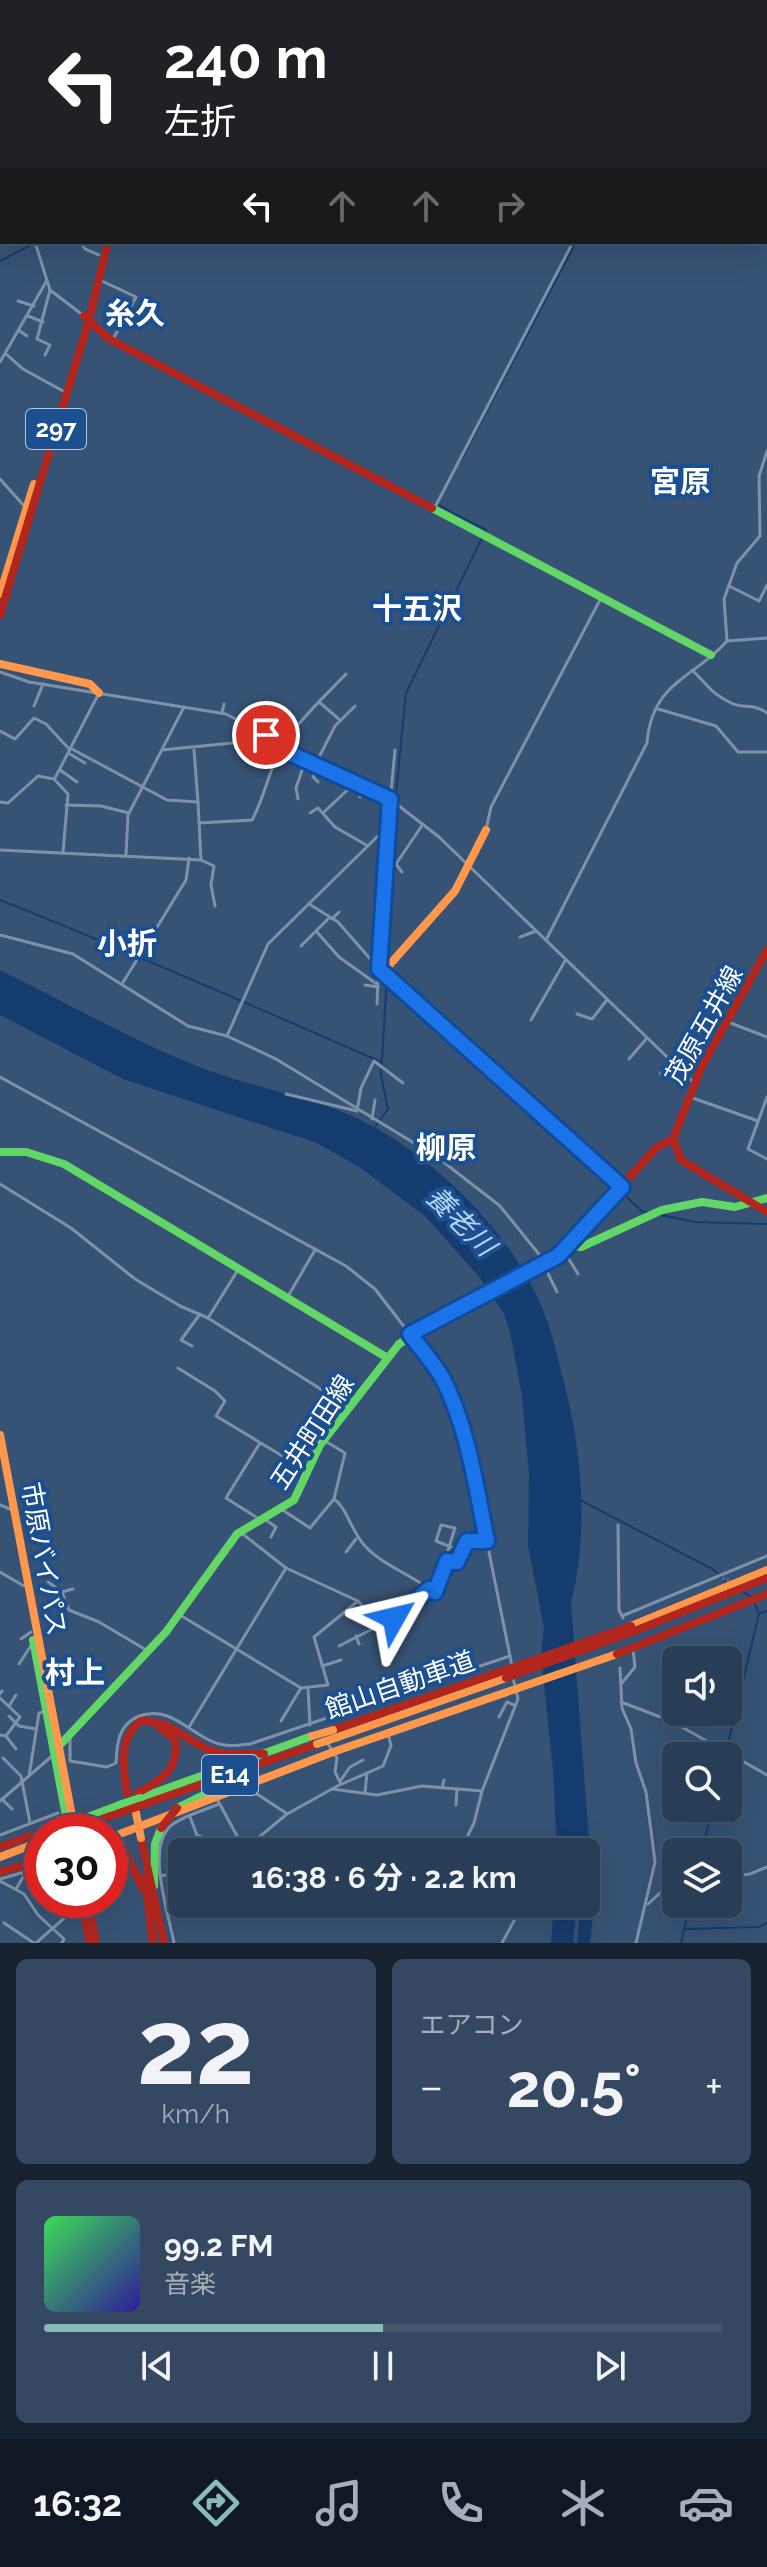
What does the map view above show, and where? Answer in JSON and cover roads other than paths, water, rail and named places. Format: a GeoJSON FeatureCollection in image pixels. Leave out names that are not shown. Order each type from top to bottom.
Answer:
{"type":"FeatureCollection","features":[{"type":"Feature","properties":{"kind":"main road","name":"297"},"geometry":{"type":"LineString","coordinates":[[0,594],[29,510],[86,318],[104,244]]}},
{"type":"Feature","properties":{"kind":"main road","name":"297"},"geometry":{"type":"LineString","coordinates":[[0,615],[63,391],[99,279],[105,244]]}},
{"type":"Feature","properties":{"kind":"main road"},"geometry":{"type":"LineString","coordinates":[[86,318],[112,341],[711,655]]}},
{"type":"Feature","properties":{"kind":"main road"},"geometry":{"type":"LineString","coordinates":[[0,664],[52,680],[90,684],[99,693]]}},
{"type":"Feature","properties":{"kind":"main road"},"geometry":{"type":"LineString","coordinates":[[381,970],[451,896],[486,830]]}},
{"type":"Feature","properties":{"kind":"main road","name":"茂原五井線"},"geometry":{"type":"LineString","coordinates":[[673,1139],[692,1081],[767,950]]}},
{"type":"Feature","properties":{"kind":"main road"},"geometry":{"type":"LineString","coordinates":[[673,1139],[681,1160],[767,1212]]}},
{"type":"Feature","properties":{"kind":"main road","name":"五井町田線"},"geometry":{"type":"LineString","coordinates":[[54,1753],[180,1615],[212,1561],[239,1531],[258,1516],[281,1509],[294,1500],[324,1440],[386,1357],[410,1334],[545,1263],[566,1248],[656,1148],[673,1139]]}},
{"type":"Feature","properties":{"kind":"main road"},"geometry":{"type":"LineString","coordinates":[[0,1152],[26,1152],[64,1164],[386,1357]]}},
{"type":"Feature","properties":{"kind":"main road"},"geometry":{"type":"LineString","coordinates":[[566,1248],[581,1247],[643,1217],[682,1206],[707,1201],[735,1207],[767,1198]]}},
{"type":"Feature","properties":{"kind":"main road","name":"市原バイパス"},"geometry":{"type":"LineString","coordinates":[[0,1435],[60,1744],[78,1814]]}},
{"type":"Feature","properties":{"kind":"main road","name":"市原バイパス"},"geometry":{"type":"LineString","coordinates":[[0,1457],[64,1814]]}},
{"type":"Feature","properties":{"kind":"main road","name":"館山自動車道"},"geometry":{"type":"LineString","coordinates":[[631,1629],[767,1570]]}},
{"type":"Feature","properties":{"kind":"main road","name":"館山自動車道"},"geometry":{"type":"LineString","coordinates":[[132,1802],[505,1675],[767,1578]]}},
{"type":"Feature","properties":{"kind":"main road"},"geometry":{"type":"LineString","coordinates":[[128,1831],[218,1801],[250,1784],[333,1752],[628,1650],[761,1594]]}},
{"type":"Feature","properties":{"kind":"main road"},"geometry":{"type":"LineString","coordinates":[[164,1943],[150,1894],[122,1745],[130,1730],[144,1722],[173,1727],[217,1752],[264,1754]]}},
{"type":"Feature","properties":{"kind":"main road"},"geometry":{"type":"LineString","coordinates":[[143,1727],[162,1728],[175,1740],[176,1760],[164,1777],[132,1802],[126,1759],[130,1738],[143,1727]]}},
{"type":"Feature","properties":{"kind":"main road"},"geometry":{"type":"LineString","coordinates":[[153,1943],[150,1894],[155,1844],[161,1828],[177,1808],[315,1740]]}},
{"type":"Feature","properties":{"kind":"main road","name":"館山自動車道"},"geometry":{"type":"LineString","coordinates":[[105,1814],[264,1754],[315,1740]]}},
{"type":"Feature","properties":{"kind":"main road","name":"館山自動車道"},"geometry":{"type":"LineString","coordinates":[[0,1847],[24,1839]]}},
{"type":"Feature","properties":{"kind":"main road"},"geometry":{"type":"LineString","coordinates":[[0,1857],[24,1848]]}},
{"type":"Feature","properties":{"kind":"main road"},"geometry":{"type":"LineString","coordinates":[[128,1856],[150,1894]]}},
{"type":"Feature","properties":{"kind":"main road"},"geometry":{"type":"LineString","coordinates":[[0,1872],[24,1865]]}},
{"type":"Feature","properties":{"kind":"main road"},"geometry":{"type":"LineString","coordinates":[[88,1918],[93,1943]]}},
{"type":"Feature","properties":{"kind":"main road"},"geometry":{"type":"LineString","coordinates":[[85,1919],[93,1943]]}},
{"type":"Feature","properties":{"kind":"street"},"geometry":{"type":"LineString","coordinates":[[51,0],[57,0]]}},
{"type":"Feature","properties":{"kind":"street"},"geometry":{"type":"LineString","coordinates":[[36,244],[50,290],[86,318]]}},
{"type":"Feature","properties":{"kind":"street"},"geometry":{"type":"LineString","coordinates":[[81,244],[99,255]]}},
{"type":"Feature","properties":{"kind":"street"},"geometry":{"type":"LineString","coordinates":[[434,509],[572,244]]}},
{"type":"Feature","properties":{"kind":"street"},"geometry":{"type":"LineString","coordinates":[[99,279],[136,297],[112,341]]}},
{"type":"Feature","properties":{"kind":"street"},"geometry":{"type":"LineString","coordinates":[[0,362],[46,282]]}},
{"type":"Feature","properties":{"kind":"street"},"geometry":{"type":"LineString","coordinates":[[45,355],[50,345],[37,339],[50,290]]}},
{"type":"Feature","properties":{"kind":"street"},"geometry":{"type":"LineString","coordinates":[[18,301],[34,306]]}},
{"type":"Feature","properties":{"kind":"street"},"geometry":{"type":"LineString","coordinates":[[28,316],[43,322]]}},
{"type":"Feature","properties":{"kind":"street"},"geometry":{"type":"LineString","coordinates":[[20,331],[27,336]]}},
{"type":"Feature","properties":{"kind":"street"},"geometry":{"type":"LineString","coordinates":[[5,353],[23,369],[63,391]]}},
{"type":"Feature","properties":{"kind":"street"},"geometry":{"type":"LineString","coordinates":[[727,641],[723,610],[729,586],[737,563],[760,536],[759,476],[767,451]]}},
{"type":"Feature","properties":{"kind":"street"},"geometry":{"type":"LineString","coordinates":[[0,479],[29,510]]}},
{"type":"Feature","properties":{"kind":"street"},"geometry":{"type":"LineString","coordinates":[[758,508],[767,507]]}},
{"type":"Feature","properties":{"kind":"street"},"geometry":{"type":"LineString","coordinates":[[729,586],[759,601],[767,585]]}},
{"type":"Feature","properties":{"kind":"street"},"geometry":{"type":"LineString","coordinates":[[486,830],[491,807],[601,598]]}},
{"type":"Feature","properties":{"kind":"street"},"geometry":{"type":"LineString","coordinates":[[546,940],[647,743],[648,729],[672,684],[727,641],[767,638]]}},
{"type":"Feature","properties":{"kind":"street"},"geometry":{"type":"LineString","coordinates":[[692,669],[712,694],[732,704],[754,705],[767,713]]}},
{"type":"Feature","properties":{"kind":"street"},"geometry":{"type":"LineString","coordinates":[[0,672],[43,684],[52,680]]}},
{"type":"Feature","properties":{"kind":"street"},"geometry":{"type":"LineString","coordinates":[[199,823],[250,822],[282,748],[346,674]]}},
{"type":"Feature","properties":{"kind":"street"},"geometry":{"type":"LineString","coordinates":[[34,706],[43,684]]}},
{"type":"Feature","properties":{"kind":"street"},"geometry":{"type":"LineString","coordinates":[[54,779],[99,693],[222,713],[237,720],[266,735],[282,748],[364,784],[423,824],[692,1081]]}},
{"type":"Feature","properties":{"kind":"street"},"geometry":{"type":"LineString","coordinates":[[319,702],[340,720]]}},
{"type":"Feature","properties":{"kind":"street"},"geometry":{"type":"LineString","coordinates":[[222,713],[224,704]]}},
{"type":"Feature","properties":{"kind":"street"},"geometry":{"type":"LineString","coordinates":[[318,782],[313,777],[318,763],[340,720],[355,706]]}},
{"type":"Feature","properties":{"kind":"street"},"geometry":{"type":"LineString","coordinates":[[126,855],[129,813],[184,707]]}},
{"type":"Feature","properties":{"kind":"street"},"geometry":{"type":"LineString","coordinates":[[658,709],[716,726],[738,752],[766,751]]}},
{"type":"Feature","properties":{"kind":"street"},"geometry":{"type":"LineString","coordinates":[[0,739],[1,732],[15,739],[34,718],[46,724],[85,763]]}},
{"type":"Feature","properties":{"kind":"street"},"geometry":{"type":"LineString","coordinates":[[234,731],[237,720]]}},
{"type":"Feature","properties":{"kind":"street"},"geometry":{"type":"LineString","coordinates":[[162,750],[232,743]]}},
{"type":"Feature","properties":{"kind":"street"},"geometry":{"type":"LineString","coordinates":[[194,748],[201,860]]}},
{"type":"Feature","properties":{"kind":"street"},"geometry":{"type":"LineString","coordinates":[[377,1004],[395,750]]}},
{"type":"Feature","properties":{"kind":"street"},"geometry":{"type":"LineString","coordinates":[[71,751],[170,801],[198,802]]}},
{"type":"Feature","properties":{"kind":"street"},"geometry":{"type":"LineString","coordinates":[[298,799],[296,788],[306,759]]}},
{"type":"Feature","properties":{"kind":"street"},"geometry":{"type":"LineString","coordinates":[[60,770],[77,782]]}},
{"type":"Feature","properties":{"kind":"street"},"geometry":{"type":"LineString","coordinates":[[337,783],[344,775]]}},
{"type":"Feature","properties":{"kind":"street"},"geometry":{"type":"LineString","coordinates":[[0,802],[8,803],[38,776],[54,779],[67,792],[63,853]]}},
{"type":"Feature","properties":{"kind":"street"},"geometry":{"type":"LineString","coordinates":[[324,812],[357,781]]}},
{"type":"Feature","properties":{"kind":"street"},"geometry":{"type":"LineString","coordinates":[[360,797],[364,784]]}},
{"type":"Feature","properties":{"kind":"street"},"geometry":{"type":"LineString","coordinates":[[66,805],[101,806],[129,813]]}},
{"type":"Feature","properties":{"kind":"street"},"geometry":{"type":"LineString","coordinates":[[310,813],[318,808],[335,827],[368,846]]}},
{"type":"Feature","properties":{"kind":"street"},"geometry":{"type":"LineString","coordinates":[[402,872],[396,864],[423,824]]}},
{"type":"Feature","properties":{"kind":"street"},"geometry":{"type":"LineString","coordinates":[[227,1036],[268,944],[388,826]]}},
{"type":"Feature","properties":{"kind":"street"},"geometry":{"type":"LineString","coordinates":[[0,850],[201,860],[214,866],[211,885],[215,906]]}},
{"type":"Feature","properties":{"kind":"street"},"geometry":{"type":"LineString","coordinates":[[122,984],[186,880],[189,858]]}},
{"type":"Feature","properties":{"kind":"street"},"geometry":{"type":"LineString","coordinates":[[309,904],[345,929],[381,970],[622,1187]]}},
{"type":"Feature","properties":{"kind":"street"},"geometry":{"type":"LineString","coordinates":[[301,946],[339,912]]}},
{"type":"Feature","properties":{"kind":"street"},"geometry":{"type":"LineString","coordinates":[[316,931],[339,957],[378,986]]}},
{"type":"Feature","properties":{"kind":"street"},"geometry":{"type":"LineString","coordinates":[[520,937],[536,931]]}},
{"type":"Feature","properties":{"kind":"street"},"geometry":{"type":"LineString","coordinates":[[0,935],[60,948],[193,1028],[227,1036],[326,1087],[357,1111],[437,1157],[500,1206],[545,1263],[557,1292]]}},
{"type":"Feature","properties":{"kind":"street"},"geometry":{"type":"LineString","coordinates":[[531,1020],[566,960]]}},
{"type":"Feature","properties":{"kind":"street"},"geometry":{"type":"LineString","coordinates":[[361,980],[362,972]]}},
{"type":"Feature","properties":{"kind":"street"},"geometry":{"type":"LineString","coordinates":[[365,985],[378,986]]}},
{"type":"Feature","properties":{"kind":"street"},"geometry":{"type":"LineString","coordinates":[[577,1014],[592,1019],[607,1000]]}},
{"type":"Feature","properties":{"kind":"street"},"geometry":{"type":"LineString","coordinates":[[728,1022],[767,1037]]}},
{"type":"Feature","properties":{"kind":"street"},"geometry":{"type":"LineString","coordinates":[[629,1059],[647,1038]]}},
{"type":"Feature","properties":{"kind":"street"},"geometry":{"type":"LineString","coordinates":[[357,1111],[361,1088],[374,1061],[403,1083]]}},
{"type":"Feature","properties":{"kind":"street"},"geometry":{"type":"LineString","coordinates":[[660,1074],[672,1062]]}},
{"type":"Feature","properties":{"kind":"street"},"geometry":{"type":"LineString","coordinates":[[0,1077],[364,1278],[436,1368],[454,1406],[471,1463],[518,1699],[467,1838]]}},
{"type":"Feature","properties":{"kind":"street"},"geometry":{"type":"LineString","coordinates":[[286,1094],[357,1111]]}},
{"type":"Feature","properties":{"kind":"street"},"geometry":{"type":"LineString","coordinates":[[687,1096],[758,1121]]}},
{"type":"Feature","properties":{"kind":"street"},"geometry":{"type":"LineString","coordinates":[[767,1097],[748,1149],[767,1159]]}},
{"type":"Feature","properties":{"kind":"street"},"geometry":{"type":"LineString","coordinates":[[372,1119],[375,1100]]}},
{"type":"Feature","properties":{"kind":"street"},"geometry":{"type":"LineString","coordinates":[[0,1184],[61,1221],[135,1279],[208,1318],[338,1400],[352,1403]]}},
{"type":"Feature","properties":{"kind":"street"},"geometry":{"type":"LineString","coordinates":[[566,1248],[578,1274]]}},
{"type":"Feature","properties":{"kind":"street"},"geometry":{"type":"LineString","coordinates":[[287,1298],[316,1250]]}},
{"type":"Feature","properties":{"kind":"street"},"geometry":{"type":"LineString","coordinates":[[208,1318],[238,1269]]}},
{"type":"Feature","properties":{"kind":"street"},"geometry":{"type":"LineString","coordinates":[[192,1346],[181,1340],[200,1314]]}},
{"type":"Feature","properties":{"kind":"street"},"geometry":{"type":"LineString","coordinates":[[178,1368],[215,1391],[225,1401],[216,1416],[289,1460]]}},
{"type":"Feature","properties":{"kind":"street"},"geometry":{"type":"LineString","coordinates":[[338,1400],[352,1403]]}},
{"type":"Feature","properties":{"kind":"street"},"geometry":{"type":"LineString","coordinates":[[281,1509],[310,1528],[334,1499],[345,1453],[324,1440]]}},
{"type":"Feature","properties":{"kind":"street"},"geometry":{"type":"LineString","coordinates":[[260,1443],[226,1498],[276,1527],[271,1537]]}},
{"type":"Feature","properties":{"kind":"street"},"geometry":{"type":"LineString","coordinates":[[334,1499],[341,1504],[349,1528],[368,1550],[435,1592],[447,1561],[451,1547],[455,1528],[441,1525],[436,1541],[451,1547]]}},
{"type":"Feature","properties":{"kind":"street"},"geometry":{"type":"LineString","coordinates":[[0,1505],[10,1509]]}},
{"type":"Feature","properties":{"kind":"street"},"geometry":{"type":"LineString","coordinates":[[618,1525],[622,1617],[767,1556]]}},
{"type":"Feature","properties":{"kind":"street"},"geometry":{"type":"LineString","coordinates":[[239,1531],[286,1568],[358,1601],[380,1625]]}},
{"type":"Feature","properties":{"kind":"street"},"geometry":{"type":"LineString","coordinates":[[346,1552],[357,1537]]}},
{"type":"Feature","properties":{"kind":"street"},"geometry":{"type":"LineString","coordinates":[[447,1561],[457,1562],[467,1541],[487,1541]]}},
{"type":"Feature","properties":{"kind":"street"},"geometry":{"type":"LineString","coordinates":[[189,1727],[286,1568]]}},
{"type":"Feature","properties":{"kind":"street"},"geometry":{"type":"LineString","coordinates":[[0,1572],[24,1586]]}},
{"type":"Feature","properties":{"kind":"street"},"geometry":{"type":"LineString","coordinates":[[48,1582],[62,1592],[69,1610],[122,1634],[148,1651]]}},
{"type":"Feature","properties":{"kind":"street"},"geometry":{"type":"LineString","coordinates":[[62,1592],[73,1589]]}},
{"type":"Feature","properties":{"kind":"street"},"geometry":{"type":"LineString","coordinates":[[339,1646],[418,1602],[429,1589]]}},
{"type":"Feature","properties":{"kind":"street"},"geometry":{"type":"LineString","coordinates":[[180,1615],[301,1688],[328,1685],[314,1637],[358,1601]]}},
{"type":"Feature","properties":{"kind":"street"},"geometry":{"type":"LineString","coordinates":[[356,1636],[359,1644]]}},
{"type":"Feature","properties":{"kind":"street"},"geometry":{"type":"LineString","coordinates":[[21,1639],[32,1637]]}},
{"type":"Feature","properties":{"kind":"street"},"geometry":{"type":"LineString","coordinates":[[19,1664],[32,1637]]}},
{"type":"Feature","properties":{"kind":"street"},"geometry":{"type":"LineString","coordinates":[[621,1684],[635,1667],[628,1650]]}},
{"type":"Feature","properties":{"kind":"street"},"geometry":{"type":"LineString","coordinates":[[70,1735],[70,1761],[111,1767],[116,1763],[120,1734],[133,1719],[158,1713],[214,1743],[239,1746],[310,1725],[510,1656]]}},
{"type":"Feature","properties":{"kind":"street"},"geometry":{"type":"LineString","coordinates":[[322,1666],[341,1660]]}},
{"type":"Feature","properties":{"kind":"street"},"geometry":{"type":"LineString","coordinates":[[620,1668],[621,1702],[646,1792],[655,1867],[636,1943]]}},
{"type":"Feature","properties":{"kind":"street"},"geometry":{"type":"LineString","coordinates":[[308,1687],[310,1725]]}},
{"type":"Feature","properties":{"kind":"street"},"geometry":{"type":"LineString","coordinates":[[281,1721],[301,1688]]}},
{"type":"Feature","properties":{"kind":"street"},"geometry":{"type":"LineString","coordinates":[[1,1694],[20,1717],[6,1736]]}},
{"type":"Feature","properties":{"kind":"street"},"geometry":{"type":"LineString","coordinates":[[9,1706],[16,1695]]}},
{"type":"Feature","properties":{"kind":"street"},"geometry":{"type":"LineString","coordinates":[[499,1717],[507,1702],[514,1705]]}},
{"type":"Feature","properties":{"kind":"street"},"geometry":{"type":"LineString","coordinates":[[621,1702],[671,1721],[767,1775]]}},
{"type":"Feature","properties":{"kind":"street"},"geometry":{"type":"LineString","coordinates":[[29,1776],[39,1713],[45,1711]]}},
{"type":"Feature","properties":{"kind":"street"},"geometry":{"type":"LineString","coordinates":[[9,1716],[16,1723],[36,1729]]}},
{"type":"Feature","properties":{"kind":"street"},"geometry":{"type":"LineString","coordinates":[[319,1722],[338,1759],[335,1772],[341,1782]]}},
{"type":"Feature","properties":{"kind":"street"},"geometry":{"type":"LineString","coordinates":[[258,1838],[287,1814],[341,1782],[383,1766],[391,1746],[388,1733]]}},
{"type":"Feature","properties":{"kind":"street"},"geometry":{"type":"LineString","coordinates":[[0,1735],[6,1736],[16,1749]]}},
{"type":"Feature","properties":{"kind":"street"},"geometry":{"type":"LineString","coordinates":[[12,1809],[1,1800],[54,1753]]}},
{"type":"Feature","properties":{"kind":"street"},"geometry":{"type":"LineString","coordinates":[[3,1758],[21,1776],[28,1814]]}},
{"type":"Feature","properties":{"kind":"street"},"geometry":{"type":"LineString","coordinates":[[341,1782],[350,1767],[363,1760]]}},
{"type":"Feature","properties":{"kind":"street"},"geometry":{"type":"LineString","coordinates":[[365,1794],[367,1773]]}},
{"type":"Feature","properties":{"kind":"street"},"geometry":{"type":"LineString","coordinates":[[442,1788],[444,1780]]}},
{"type":"Feature","properties":{"kind":"street"},"geometry":{"type":"LineString","coordinates":[[250,1784],[257,1794],[287,1814]]}},
{"type":"Feature","properties":{"kind":"street"},"geometry":{"type":"LineString","coordinates":[[332,1789],[365,1794],[422,1786],[482,1791]]}},
{"type":"Feature","properties":{"kind":"street"},"geometry":{"type":"LineString","coordinates":[[456,1805],[457,1790]]}},
{"type":"Feature","properties":{"kind":"street"},"geometry":{"type":"LineString","coordinates":[[174,1943],[161,1876],[160,1852],[165,1834],[173,1824],[218,1801],[226,1810],[237,1838]]}},
{"type":"Feature","properties":{"kind":"street"},"geometry":{"type":"LineString","coordinates":[[190,1817],[197,1835]]}},
{"type":"Feature","properties":{"kind":"street"},"geometry":{"type":"LineString","coordinates":[[0,1835],[24,1825]]}},
{"type":"Feature","properties":{"kind":"street"},"geometry":{"type":"LineString","coordinates":[[188,1838],[197,1835],[203,1838]]}},
{"type":"Feature","properties":{"kind":"street"},"geometry":{"type":"LineString","coordinates":[[742,1875],[767,1867]]}},
{"type":"Feature","properties":{"kind":"street"},"geometry":{"type":"LineString","coordinates":[[0,1880],[24,1873]]}},
{"type":"Feature","properties":{"kind":"street"},"geometry":{"type":"LineString","coordinates":[[161,1876],[168,1874]]}},
{"type":"Feature","properties":{"kind":"street"},"geometry":{"type":"LineString","coordinates":[[16,1889],[24,1875]]}},
{"type":"Feature","properties":{"kind":"street"},"geometry":{"type":"LineString","coordinates":[[0,1880],[24,1894],[64,1939],[62,1943]]}},
{"type":"Feature","properties":{"kind":"street"},"geometry":{"type":"LineString","coordinates":[[646,1908],[654,1897],[662,1894]]}},
{"type":"Feature","properties":{"kind":"street"},"geometry":{"type":"LineString","coordinates":[[4,1923],[35,1943],[62,1918]]}},
{"type":"Feature","properties":{"kind":"street"},"geometry":{"type":"LineString","coordinates":[[502,1943],[515,1919]]}},
{"type":"Feature","properties":{"kind":"water","name":"養老川"},"geometry":{"type":"Polygon","coordinates":[[[0,970],[176,1057],[221,1075],[352,1116],[382,1131],[440,1174],[468,1200],[515,1257],[533,1288],[551,1333],[570,1409],[579,1464],[580,1549],[571,1603],[589,1838],[556,1838],[541,1655],[544,1628],[528,1546],[529,1474],[522,1396],[504,1314],[480,1278],[426,1217],[359,1167],[317,1143],[123,1079],[0,1015],[0,970]]]}},
{"type":"Feature","properties":{"kind":"water"},"geometry":{"type":"Polygon","coordinates":[[[553,1918],[576,1918],[573,1943],[551,1943],[553,1918]]]}},
{"type":"Feature","properties":{"kind":"water"},"geometry":{"type":"Polygon","coordinates":[[[580,1918],[593,1918],[590,1943],[577,1943],[580,1918]]]}},
{"type":"Feature","properties":{"kind":"waterway"},"geometry":{"type":"LineString","coordinates":[[0,261],[33,244]]}},
{"type":"Feature","properties":{"kind":"waterway"},"geometry":{"type":"LineString","coordinates":[[460,462],[575,244]]}},
{"type":"Feature","properties":{"kind":"waterway"},"geometry":{"type":"LineString","coordinates":[[438,505],[486,530],[485,533]]}},
{"type":"Feature","properties":{"kind":"waterway"},"geometry":{"type":"LineString","coordinates":[[388,966],[395,804],[406,693],[482,538]]}},
{"type":"Feature","properties":{"kind":"waterway"},"geometry":{"type":"LineString","coordinates":[[0,900],[381,1062]]}},
{"type":"Feature","properties":{"kind":"waterway"},"geometry":{"type":"LineString","coordinates":[[374,1128],[388,1109],[381,1075],[387,976]]}},
{"type":"Feature","properties":{"kind":"waterway"},"geometry":{"type":"LineString","coordinates":[[388,983],[642,1211],[650,1213]]}},
{"type":"Feature","properties":{"kind":"waterway"},"geometry":{"type":"LineString","coordinates":[[656,1214],[695,1222],[767,1224]]}},
{"type":"Feature","properties":{"kind":"waterway"},"geometry":{"type":"LineString","coordinates":[[580,1500],[714,1570],[727,1583]]}},
{"type":"Feature","properties":{"kind":"waterway"},"geometry":{"type":"LineString","coordinates":[[728,1742],[759,1614],[752,1597],[743,1592]]}},
{"type":"Feature","properties":{"kind":"waterway"},"geometry":{"type":"LineString","coordinates":[[760,1613],[767,1611]]}},
{"type":"Feature","properties":{"kind":"waterway"},"geometry":{"type":"LineString","coordinates":[[705,1838],[709,1822]]}},
{"type":"Feature","properties":{"kind":"waterway"},"geometry":{"type":"LineString","coordinates":[[681,1943],[687,1918]]}},
{"type":"Feature","properties":{"kind":"waterway"},"geometry":{"type":"LineString","coordinates":[[684,1929],[759,1927],[767,1923]]}},
{"type":"Feature","properties":{"kind":"tunnel"},"geometry":{"type":"LineString","coordinates":[[722,1578],[730,1581]]}},
{"type":"Feature","properties":{"kind":"district","name":"糸久"},"geometry":{"type":"Point","coordinates":[135,314]}},
{"type":"Feature","properties":{"kind":"district","name":"宮原"},"geometry":{"type":"Point","coordinates":[680,482]}},
{"type":"Feature","properties":{"kind":"district","name":"十五沢"},"geometry":{"type":"Point","coordinates":[417,609]}},
{"type":"Feature","properties":{"kind":"district","name":"小折"},"geometry":{"type":"Point","coordinates":[127,944]}},
{"type":"Feature","properties":{"kind":"district","name":"柳原"},"geometry":{"type":"Point","coordinates":[446,1148]}},
{"type":"Feature","properties":{"kind":"district","name":"村上"},"geometry":{"type":"Point","coordinates":[75,1673]}}]}
